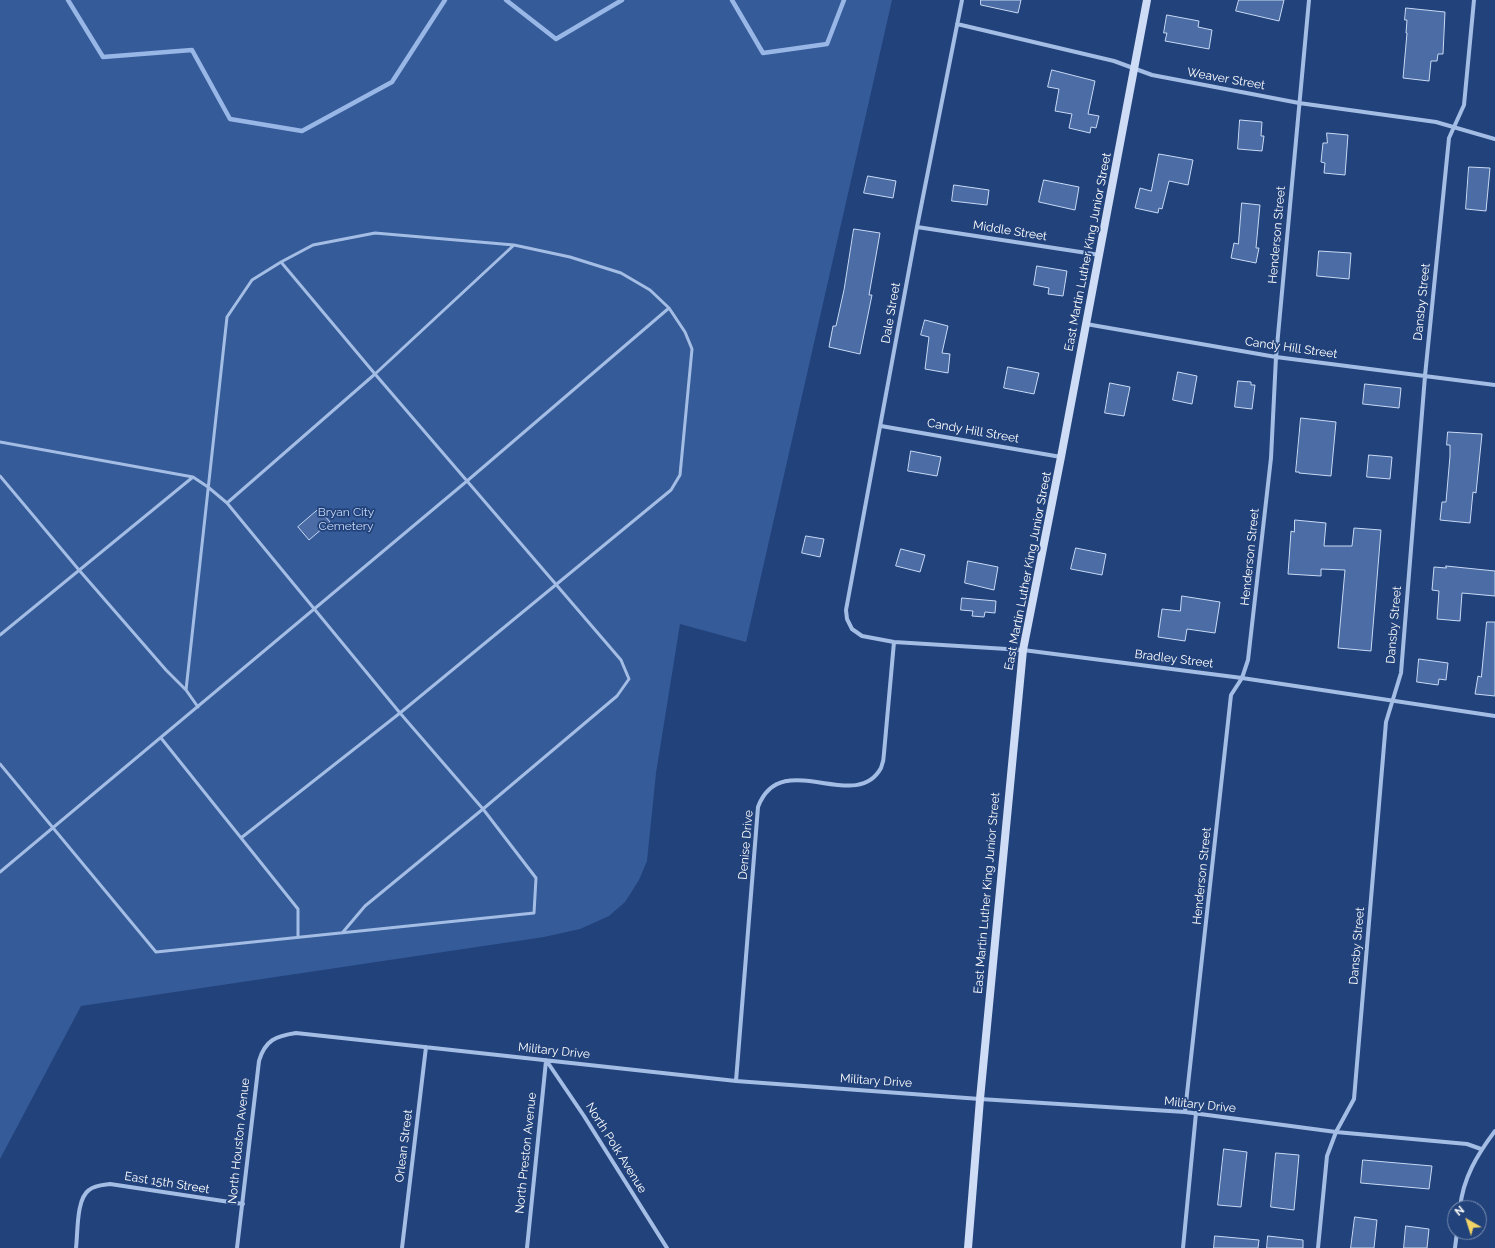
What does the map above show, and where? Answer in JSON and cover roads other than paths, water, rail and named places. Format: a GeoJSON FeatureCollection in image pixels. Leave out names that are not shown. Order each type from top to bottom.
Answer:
{"type":"FeatureCollection","features":[{"type":"Feature","properties":{"kind":"street","name":"Dale Street"},"geometry":{"type":"LineString","coordinates":[[852,629],[847,619],[846,610],[917,227],[962,0]]}},
{"type":"Feature","properties":{"kind":"street","name":"East Martin Luther King Junior Street"},"geometry":{"type":"LineString","coordinates":[[968,1248],[980,1099],[1022,650],[1100,256],[1147,0]]}},
{"type":"Feature","properties":{"kind":"street","name":"Henderson Street"},"geometry":{"type":"LineString","coordinates":[[1185,1112],[1231,695],[1242,678],[1248,660],[1271,458],[1276,357],[1308,0]]}},
{"type":"Feature","properties":{"kind":"street","name":"Dansby Street"},"geometry":{"type":"LineString","coordinates":[[1318,1248],[1327,1156],[1336,1132],[1354,1099],[1386,722],[1391,701],[1401,672],[1425,376],[1449,138],[1464,105],[1474,0]]}},
{"type":"Feature","properties":{"kind":"street","name":"Weaver Street"},"geometry":{"type":"LineString","coordinates":[[957,24],[1114,60],[1152,75],[1299,102],[1436,122],[1495,139]]}},
{"type":"Feature","properties":{"kind":"street","name":"Middle Street"},"geometry":{"type":"LineString","coordinates":[[917,227],[1100,256]]}},
{"type":"Feature","properties":{"kind":"street","name":"Candy Hill Street"},"geometry":{"type":"LineString","coordinates":[[1086,324],[1276,357],[1495,385]]}},
{"type":"Feature","properties":{"kind":"street","name":"Candy Hill Street"},"geometry":{"type":"LineString","coordinates":[[881,426],[1061,457]]}},
{"type":"Feature","properties":{"kind":"street","name":"Bradley Street"},"geometry":{"type":"LineString","coordinates":[[852,629],[862,636],[894,642],[1022,650],[1242,678],[1495,716]]}},
{"type":"Feature","properties":{"kind":"street","name":"Denise Drive"},"geometry":{"type":"LineString","coordinates":[[736,1081],[758,807],[762,797],[782,782],[794,779],[859,785],[867,782],[876,775],[882,766],[884,752],[894,642]]}},
{"type":"Feature","properties":{"kind":"street","name":"Military Drive"},"geometry":{"type":"LineString","coordinates":[[270,1040],[283,1035],[296,1034],[736,1081],[1185,1112],[1336,1132],[1467,1144],[1481,1149]]}},
{"type":"Feature","properties":{"kind":"street","name":"North Houston Avenue"},"geometry":{"type":"LineString","coordinates":[[237,1248],[258,1061],[262,1050],[270,1040]]}},
{"type":"Feature","properties":{"kind":"street","name":"Orlean Street"},"geometry":{"type":"LineString","coordinates":[[402,1248],[426,1047]]}},
{"type":"Feature","properties":{"kind":"street","name":"North Preston Avenue"},"geometry":{"type":"LineString","coordinates":[[527,1248],[546,1060]]}},
{"type":"Feature","properties":{"kind":"street","name":"North Polk Avenue"},"geometry":{"type":"LineString","coordinates":[[546,1060],[584,1116],[667,1248]]}},
{"type":"Feature","properties":{"kind":"street"},"geometry":{"type":"LineString","coordinates":[[1183,1248],[1196,1113]]}},
{"type":"Feature","properties":{"kind":"street"},"geometry":{"type":"LineString","coordinates":[[1460,1200],[1461,1192],[1466,1178],[1481,1149],[1495,1131]]}},
{"type":"Feature","properties":{"kind":"street","name":"East 15th Street"},"geometry":{"type":"LineString","coordinates":[[76,1248],[82,1198],[89,1190],[99,1185],[110,1184],[243,1204]]}},
{"type":"Feature","properties":{"kind":"lane"},"geometry":{"type":"LineString","coordinates":[[186,690],[227,317],[252,280],[313,245],[375,233],[514,245],[570,257],[621,273],[650,290],[669,308],[686,332],[692,349],[680,475],[672,490],[400,713],[241,838]]}},
{"type":"Feature","properties":{"kind":"lane"},"geometry":{"type":"LineString","coordinates":[[227,503],[375,374],[514,245]]}},
{"type":"Feature","properties":{"kind":"lane"},"geometry":{"type":"LineString","coordinates":[[281,262],[375,374],[621,660],[628,679],[617,696],[365,906],[343,932]]}},
{"type":"Feature","properties":{"kind":"lane"},"geometry":{"type":"LineString","coordinates":[[0,872],[467,481],[669,308]]}},
{"type":"Feature","properties":{"kind":"lane"},"geometry":{"type":"LineString","coordinates":[[0,442],[193,476],[227,503],[400,713],[483,809],[536,878],[534,913],[156,952],[54,827],[0,764]]}},
{"type":"Feature","properties":{"kind":"lane"},"geometry":{"type":"LineString","coordinates":[[0,476],[79,570],[166,670],[186,690],[198,707]]}},
{"type":"Feature","properties":{"kind":"lane"},"geometry":{"type":"LineString","coordinates":[[0,635],[193,476]]}},
{"type":"Feature","properties":{"kind":"lane"},"geometry":{"type":"LineString","coordinates":[[161,738],[298,909],[298,937]]}},
{"type":"Feature","properties":{"kind":"waterway"},"geometry":{"type":"LineString","coordinates":[[68,0],[103,57],[192,50],[230,119],[302,131],[392,82],[445,0]]}},
{"type":"Feature","properties":{"kind":"waterway"},"geometry":{"type":"LineString","coordinates":[[506,0],[556,39],[622,0]]}},
{"type":"Feature","properties":{"kind":"waterway"},"geometry":{"type":"LineString","coordinates":[[732,0],[763,53],[827,44],[844,0]]}},
{"type":"Feature","properties":{"kind":"park label","name":"Bryan City Cemetery"},"geometry":{"type":"Point","coordinates":[346,519]}}]}
